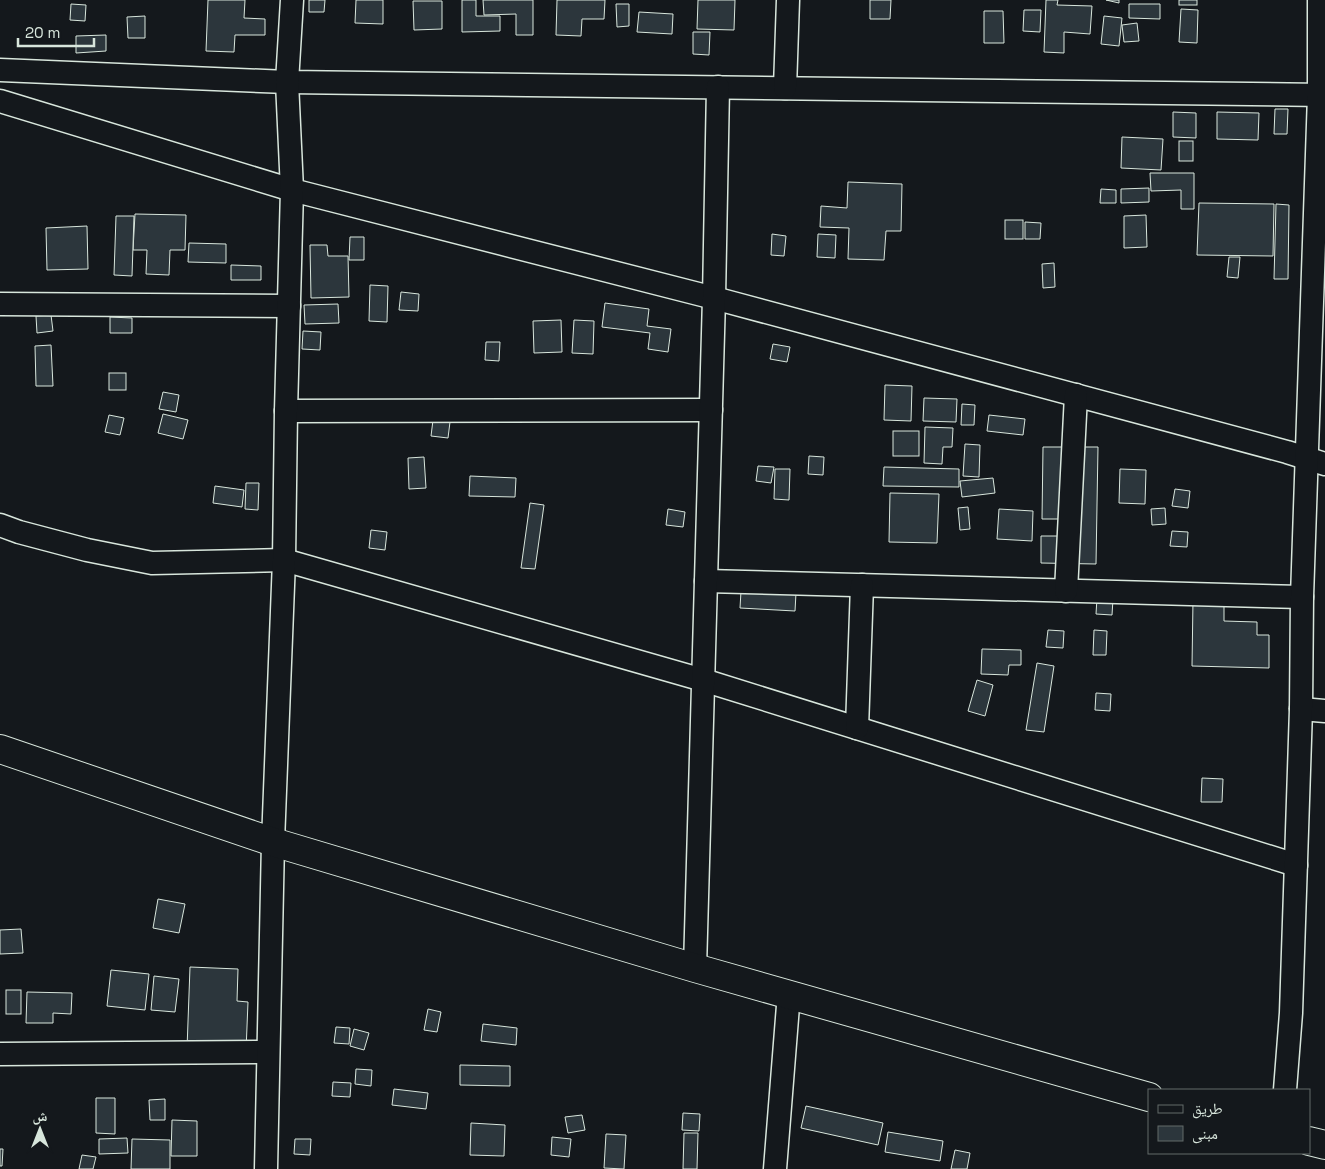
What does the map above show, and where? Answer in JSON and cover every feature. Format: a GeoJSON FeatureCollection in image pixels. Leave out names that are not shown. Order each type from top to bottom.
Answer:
{"type":"FeatureCollection","features":[{"type":"Feature","properties":{"kind":"highway"},"geometry":{"type":"LineString","coordinates":[[0,749],[273,842],[695,968],[789,993],[1148,1097]]}},
{"type":"Feature","properties":{"kind":"highway"},"geometry":{"type":"LineString","coordinates":[[1310,1141],[1325,1145]]}},
{"type":"Feature","properties":{"kind":"street"},"geometry":{"type":"LineString","coordinates":[[266,1169],[273,842],[284,560],[292,190],[287,82],[292,0]]}},
{"type":"Feature","properties":{"kind":"street"},"geometry":{"type":"LineString","coordinates":[[785,88],[788,0]]}},
{"type":"Feature","properties":{"kind":"street"},"geometry":{"type":"LineString","coordinates":[[1285,1089],[1291,1013],[1301,709],[1302,597],[1316,462],[1322,95],[1319,0]]}},
{"type":"Feature","properties":{"kind":"street"},"geometry":{"type":"LineString","coordinates":[[0,70],[287,82],[1322,95]]}},
{"type":"Feature","properties":{"kind":"street"},"geometry":{"type":"LineString","coordinates":[[695,968],[718,88]]}},
{"type":"Feature","properties":{"kind":"street"},"geometry":{"type":"LineString","coordinates":[[0,101],[292,190],[714,298],[1287,452],[1316,462]]}},
{"type":"Feature","properties":{"kind":"street"},"geometry":{"type":"LineString","coordinates":[[0,304],[288,306]]}},
{"type":"Feature","properties":{"kind":"street"},"geometry":{"type":"LineString","coordinates":[[1066,591],[1076,395]]}},
{"type":"Feature","properties":{"kind":"street"},"geometry":{"type":"LineString","coordinates":[[286,412],[711,410]]}},
{"type":"Feature","properties":{"kind":"street"},"geometry":{"type":"LineString","coordinates":[[0,525],[87,550],[152,563],[284,560],[703,680],[1296,866]]}},
{"type":"Feature","properties":{"kind":"street"},"geometry":{"type":"LineString","coordinates":[[706,581],[1302,597]]}},
{"type":"Feature","properties":{"kind":"street"},"geometry":{"type":"LineString","coordinates":[[857,728],[862,585]]}},
{"type":"Feature","properties":{"kind":"street"},"geometry":{"type":"LineString","coordinates":[[1301,709],[1325,711]]}},
{"type":"Feature","properties":{"kind":"street"},"geometry":{"type":"LineString","coordinates":[[775,1169],[789,993]]}},
{"type":"Feature","properties":{"kind":"street"},"geometry":{"type":"LineString","coordinates":[[0,1054],[268,1052]]}},
{"type":"Feature","properties":{"kind":"building"},"geometry":{"type":"Polygon","coordinates":[[[208,0],[245,0],[244,18],[265,19],[265,35],[235,35],[234,52],[206,51],[208,0]]]}},
{"type":"Feature","properties":{"kind":"building"},"geometry":{"type":"Polygon","coordinates":[[[309,0],[325,0],[324,12],[309,12],[309,0]]]}},
{"type":"Feature","properties":{"kind":"building"},"geometry":{"type":"Polygon","coordinates":[[[356,0],[383,0],[383,24],[355,23],[356,0]]]}},
{"type":"Feature","properties":{"kind":"building"},"geometry":{"type":"Polygon","coordinates":[[[462,0],[476,0],[476,16],[500,16],[500,31],[462,32],[462,0]]]}},
{"type":"Feature","properties":{"kind":"building"},"geometry":{"type":"Polygon","coordinates":[[[483,0],[533,0],[533,35],[516,35],[516,14],[484,15],[483,0]]]}},
{"type":"Feature","properties":{"kind":"building"},"geometry":{"type":"Polygon","coordinates":[[[557,0],[605,0],[604,19],[582,19],[581,36],[556,35],[557,0]]]}},
{"type":"Feature","properties":{"kind":"building"},"geometry":{"type":"Polygon","coordinates":[[[698,0],[735,0],[734,30],[697,29],[698,0]]]}},
{"type":"Feature","properties":{"kind":"building"},"geometry":{"type":"Polygon","coordinates":[[[870,0],[891,0],[890,19],[870,19],[870,0]]]}},
{"type":"Feature","properties":{"kind":"building"},"geometry":{"type":"Polygon","coordinates":[[[1046,0],[1058,0],[1057,5],[1092,6],[1090,34],[1064,32],[1064,53],[1044,52],[1046,0]]]}},
{"type":"Feature","properties":{"kind":"building"},"geometry":{"type":"Polygon","coordinates":[[[1106,0],[1119,0],[1119,3],[1106,0]]]}},
{"type":"Feature","properties":{"kind":"building"},"geometry":{"type":"Polygon","coordinates":[[[1179,0],[1197,0],[1197,5],[1179,5],[1179,0]]]}},
{"type":"Feature","properties":{"kind":"building"},"geometry":{"type":"Polygon","coordinates":[[[413,1],[442,1],[442,29],[414,30],[413,1]]]}},
{"type":"Feature","properties":{"kind":"building"},"geometry":{"type":"Polygon","coordinates":[[[71,4],[86,5],[85,21],[70,20],[71,4]]]}},
{"type":"Feature","properties":{"kind":"building"},"geometry":{"type":"Polygon","coordinates":[[[616,4],[629,4],[629,26],[617,27],[616,4]]]}},
{"type":"Feature","properties":{"kind":"building"},"geometry":{"type":"Polygon","coordinates":[[[1129,4],[1160,4],[1160,19],[1129,18],[1129,4]]]}},
{"type":"Feature","properties":{"kind":"building"},"geometry":{"type":"Polygon","coordinates":[[[1181,9],[1198,10],[1197,43],[1179,42],[1181,9]]]}},
{"type":"Feature","properties":{"kind":"building"},"geometry":{"type":"Polygon","coordinates":[[[1024,10],[1041,10],[1040,32],[1023,31],[1024,10]]]}},
{"type":"Feature","properties":{"kind":"building"},"geometry":{"type":"Polygon","coordinates":[[[984,11],[1003,11],[1004,43],[984,43],[984,11]]]}},
{"type":"Feature","properties":{"kind":"building"},"geometry":{"type":"Polygon","coordinates":[[[639,12],[673,14],[672,34],[637,32],[639,12]]]}},
{"type":"Feature","properties":{"kind":"building"},"geometry":{"type":"Polygon","coordinates":[[[145,16],[145,38],[128,38],[127,17],[145,16]]]}},
{"type":"Feature","properties":{"kind":"building"},"geometry":{"type":"Polygon","coordinates":[[[1104,16],[1122,18],[1119,46],[1101,44],[1104,16]]]}},
{"type":"Feature","properties":{"kind":"building"},"geometry":{"type":"Polygon","coordinates":[[[1137,23],[1139,41],[1124,42],[1122,25],[1137,23]]]}},
{"type":"Feature","properties":{"kind":"building"},"geometry":{"type":"Polygon","coordinates":[[[693,32],[710,32],[709,55],[693,54],[693,32]]]}},
{"type":"Feature","properties":{"kind":"building"},"geometry":{"type":"Polygon","coordinates":[[[106,35],[106,51],[76,53],[76,36],[106,35]]]}},
{"type":"Feature","properties":{"kind":"building"},"geometry":{"type":"Polygon","coordinates":[[[1275,109],[1288,109],[1287,134],[1274,134],[1275,109]]]}},
{"type":"Feature","properties":{"kind":"building"},"geometry":{"type":"Polygon","coordinates":[[[1173,112],[1196,113],[1196,138],[1173,137],[1173,112]]]}},
{"type":"Feature","properties":{"kind":"building"},"geometry":{"type":"Polygon","coordinates":[[[1217,112],[1259,113],[1258,140],[1217,139],[1217,112]]]}},
{"type":"Feature","properties":{"kind":"building"},"geometry":{"type":"Polygon","coordinates":[[[1122,137],[1163,139],[1161,170],[1121,168],[1122,137]]]}},
{"type":"Feature","properties":{"kind":"building"},"geometry":{"type":"Polygon","coordinates":[[[1179,141],[1193,141],[1193,161],[1179,161],[1179,141]]]}},
{"type":"Feature","properties":{"kind":"building"},"geometry":{"type":"Polygon","coordinates":[[[1150,173],[1194,173],[1194,209],[1181,209],[1181,190],[1151,191],[1150,173]]]}},
{"type":"Feature","properties":{"kind":"building"},"geometry":{"type":"Polygon","coordinates":[[[848,182],[902,184],[901,231],[886,231],[884,260],[848,259],[849,228],[820,227],[821,206],[847,208],[848,182]]]}},
{"type":"Feature","properties":{"kind":"building"},"geometry":{"type":"Polygon","coordinates":[[[1149,188],[1149,202],[1121,203],[1121,189],[1149,188]]]}},
{"type":"Feature","properties":{"kind":"building"},"geometry":{"type":"Polygon","coordinates":[[[1101,189],[1116,190],[1116,203],[1100,203],[1101,189]]]}},
{"type":"Feature","properties":{"kind":"building"},"geometry":{"type":"Polygon","coordinates":[[[1199,203],[1274,204],[1273,256],[1197,255],[1199,203]]]}},
{"type":"Feature","properties":{"kind":"building"},"geometry":{"type":"Polygon","coordinates":[[[1276,204],[1289,205],[1288,279],[1274,279],[1276,204]]]}},
{"type":"Feature","properties":{"kind":"building"},"geometry":{"type":"Polygon","coordinates":[[[135,214],[186,215],[185,250],[170,250],[169,275],[146,274],[147,250],[133,250],[135,214]]]}},
{"type":"Feature","properties":{"kind":"building"},"geometry":{"type":"Polygon","coordinates":[[[1146,215],[1147,247],[1124,248],[1124,216],[1146,215]]]}},
{"type":"Feature","properties":{"kind":"building"},"geometry":{"type":"Polygon","coordinates":[[[116,216],[134,216],[132,276],[114,275],[116,216]]]}},
{"type":"Feature","properties":{"kind":"building"},"geometry":{"type":"Polygon","coordinates":[[[1005,220],[1023,220],[1023,239],[1005,239],[1005,220]]]}},
{"type":"Feature","properties":{"kind":"building"},"geometry":{"type":"Polygon","coordinates":[[[1025,222],[1041,223],[1040,239],[1025,239],[1025,222]]]}},
{"type":"Feature","properties":{"kind":"building"},"geometry":{"type":"Polygon","coordinates":[[[87,226],[88,269],[47,270],[46,228],[87,226]]]}},
{"type":"Feature","properties":{"kind":"building"},"geometry":{"type":"Polygon","coordinates":[[[772,234],[786,236],[784,256],[771,255],[772,234]]]}},
{"type":"Feature","properties":{"kind":"building"},"geometry":{"type":"Polygon","coordinates":[[[818,234],[836,235],[835,258],[817,257],[818,234]]]}},
{"type":"Feature","properties":{"kind":"building"},"geometry":{"type":"Polygon","coordinates":[[[350,237],[364,237],[364,260],[349,260],[350,237]]]}},
{"type":"Feature","properties":{"kind":"building"},"geometry":{"type":"Polygon","coordinates":[[[189,243],[226,244],[226,263],[188,262],[189,243]]]}},
{"type":"Feature","properties":{"kind":"building"},"geometry":{"type":"Polygon","coordinates":[[[310,245],[327,245],[328,256],[348,256],[349,297],[311,298],[310,245]]]}},
{"type":"Feature","properties":{"kind":"building"},"geometry":{"type":"Polygon","coordinates":[[[1229,257],[1240,257],[1238,278],[1227,277],[1229,257]]]}},
{"type":"Feature","properties":{"kind":"building"},"geometry":{"type":"Polygon","coordinates":[[[1054,263],[1055,287],[1043,288],[1042,264],[1054,263]]]}},
{"type":"Feature","properties":{"kind":"building"},"geometry":{"type":"Polygon","coordinates":[[[231,265],[261,266],[261,280],[231,280],[231,265]]]}},
{"type":"Feature","properties":{"kind":"building"},"geometry":{"type":"Polygon","coordinates":[[[370,285],[388,286],[387,322],[369,321],[370,285]]]}},
{"type":"Feature","properties":{"kind":"building"},"geometry":{"type":"Polygon","coordinates":[[[401,292],[419,294],[418,311],[399,310],[401,292]]]}},
{"type":"Feature","properties":{"kind":"building"},"geometry":{"type":"Polygon","coordinates":[[[605,303],[649,309],[647,326],[671,329],[668,352],[648,349],[650,333],[602,327],[605,303]]]}},
{"type":"Feature","properties":{"kind":"building"},"geometry":{"type":"Polygon","coordinates":[[[338,304],[339,323],[305,324],[304,305],[338,304]]]}},
{"type":"Feature","properties":{"kind":"building"},"geometry":{"type":"Polygon","coordinates":[[[51,315],[53,331],[37,333],[36,316],[51,315]]]}},
{"type":"Feature","properties":{"kind":"building"},"geometry":{"type":"Polygon","coordinates":[[[110,317],[132,318],[132,333],[110,333],[110,317]]]}},
{"type":"Feature","properties":{"kind":"building"},"geometry":{"type":"Polygon","coordinates":[[[561,320],[562,352],[534,353],[533,321],[561,320]]]}},
{"type":"Feature","properties":{"kind":"building"},"geometry":{"type":"Polygon","coordinates":[[[574,320],[594,321],[593,354],[572,353],[574,320]]]}},
{"type":"Feature","properties":{"kind":"building"},"geometry":{"type":"Polygon","coordinates":[[[303,331],[321,332],[320,350],[302,349],[303,331]]]}},
{"type":"Feature","properties":{"kind":"building"},"geometry":{"type":"Polygon","coordinates":[[[486,342],[500,342],[499,361],[485,360],[486,342]]]}},
{"type":"Feature","properties":{"kind":"building"},"geometry":{"type":"Polygon","coordinates":[[[773,344],[790,347],[787,362],[770,359],[773,344]]]}},
{"type":"Feature","properties":{"kind":"building"},"geometry":{"type":"Polygon","coordinates":[[[51,345],[53,386],[36,386],[35,346],[51,345]]]}},
{"type":"Feature","properties":{"kind":"building"},"geometry":{"type":"Polygon","coordinates":[[[109,373],[126,373],[126,390],[109,390],[109,373]]]}},
{"type":"Feature","properties":{"kind":"building"},"geometry":{"type":"Polygon","coordinates":[[[885,385],[912,386],[911,421],[884,420],[885,385]]]}},
{"type":"Feature","properties":{"kind":"building"},"geometry":{"type":"Polygon","coordinates":[[[163,392],[179,395],[176,412],[159,409],[163,392]]]}},
{"type":"Feature","properties":{"kind":"building"},"geometry":{"type":"Polygon","coordinates":[[[924,398],[957,399],[956,422],[923,421],[924,398]]]}},
{"type":"Feature","properties":{"kind":"building"},"geometry":{"type":"Polygon","coordinates":[[[962,404],[975,405],[974,425],[961,425],[962,404]]]}},
{"type":"Feature","properties":{"kind":"building"},"geometry":{"type":"Polygon","coordinates":[[[163,414],[188,420],[183,439],[158,433],[163,414]]]}},
{"type":"Feature","properties":{"kind":"building"},"geometry":{"type":"Polygon","coordinates":[[[109,415],[124,418],[120,435],[105,432],[109,415]]]}},
{"type":"Feature","properties":{"kind":"building"},"geometry":{"type":"Polygon","coordinates":[[[989,415],[1025,419],[1023,435],[987,431],[989,415]]]}},
{"type":"Feature","properties":{"kind":"building"},"geometry":{"type":"Polygon","coordinates":[[[433,420],[450,422],[448,438],[431,436],[433,420]]]}},
{"type":"Feature","properties":{"kind":"building"},"geometry":{"type":"Polygon","coordinates":[[[925,427],[953,428],[952,447],[943,447],[942,464],[924,463],[925,427]]]}},
{"type":"Feature","properties":{"kind":"building"},"geometry":{"type":"Polygon","coordinates":[[[893,431],[919,431],[919,456],[893,456],[893,431]]]}},
{"type":"Feature","properties":{"kind":"building"},"geometry":{"type":"Polygon","coordinates":[[[965,444],[980,445],[979,477],[963,476],[965,444]]]}},
{"type":"Feature","properties":{"kind":"building"},"geometry":{"type":"Polygon","coordinates":[[[1043,447],[1098,447],[1096,564],[1041,563],[1041,536],[1061,536],[1061,519],[1042,519],[1043,447]]]}},
{"type":"Feature","properties":{"kind":"building"},"geometry":{"type":"Polygon","coordinates":[[[809,456],[824,457],[823,475],[808,474],[809,456]]]}},
{"type":"Feature","properties":{"kind":"building"},"geometry":{"type":"Polygon","coordinates":[[[424,457],[426,488],[409,489],[408,458],[424,457]]]}},
{"type":"Feature","properties":{"kind":"building"},"geometry":{"type":"Polygon","coordinates":[[[758,466],[774,467],[771,483],[756,481],[758,466]]]}},
{"type":"Feature","properties":{"kind":"building"},"geometry":{"type":"Polygon","coordinates":[[[884,467],[959,469],[959,487],[883,486],[884,467]]]}},
{"type":"Feature","properties":{"kind":"building"},"geometry":{"type":"Polygon","coordinates":[[[775,469],[790,469],[789,500],[774,499],[775,469]]]}},
{"type":"Feature","properties":{"kind":"building"},"geometry":{"type":"Polygon","coordinates":[[[1120,469],[1146,470],[1145,504],[1119,503],[1120,469]]]}},
{"type":"Feature","properties":{"kind":"building"},"geometry":{"type":"Polygon","coordinates":[[[470,476],[516,478],[515,497],[469,496],[470,476]]]}},
{"type":"Feature","properties":{"kind":"building"},"geometry":{"type":"Polygon","coordinates":[[[993,478],[995,493],[962,497],[960,481],[993,478]]]}},
{"type":"Feature","properties":{"kind":"building"},"geometry":{"type":"Polygon","coordinates":[[[246,483],[259,483],[258,510],[245,509],[246,483]]]}},
{"type":"Feature","properties":{"kind":"building"},"geometry":{"type":"Polygon","coordinates":[[[215,486],[244,490],[242,507],[213,503],[215,486]]]}},
{"type":"Feature","properties":{"kind":"building"},"geometry":{"type":"Polygon","coordinates":[[[1175,489],[1190,491],[1188,508],[1172,506],[1175,489]]]}},
{"type":"Feature","properties":{"kind":"building"},"geometry":{"type":"Polygon","coordinates":[[[890,493],[939,494],[937,543],[889,542],[890,493]]]}},
{"type":"Feature","properties":{"kind":"building"},"geometry":{"type":"Polygon","coordinates":[[[530,503],[544,505],[535,569],[521,568],[530,503]]]}},
{"type":"Feature","properties":{"kind":"building"},"geometry":{"type":"Polygon","coordinates":[[[968,507],[970,529],[960,530],[958,508],[968,507]]]}},
{"type":"Feature","properties":{"kind":"building"},"geometry":{"type":"Polygon","coordinates":[[[1165,508],[1166,524],[1152,525],[1151,509],[1165,508]]]}},
{"type":"Feature","properties":{"kind":"building"},"geometry":{"type":"Polygon","coordinates":[[[668,509],[685,512],[683,527],[666,525],[668,509]]]}},
{"type":"Feature","properties":{"kind":"building"},"geometry":{"type":"Polygon","coordinates":[[[999,509],[1033,511],[1032,541],[997,539],[999,509]]]}},
{"type":"Feature","properties":{"kind":"building"},"geometry":{"type":"Polygon","coordinates":[[[371,530],[387,532],[385,550],[369,548],[371,530]]]}},
{"type":"Feature","properties":{"kind":"building"},"geometry":{"type":"Polygon","coordinates":[[[1172,531],[1188,532],[1187,547],[1170,546],[1172,531]]]}},
{"type":"Feature","properties":{"kind":"building"},"geometry":{"type":"Polygon","coordinates":[[[741,591],[796,593],[795,611],[740,608],[741,591]]]}},
{"type":"Feature","properties":{"kind":"building"},"geometry":{"type":"Polygon","coordinates":[[[1097,598],[1113,599],[1112,615],[1096,614],[1097,598]]]}},
{"type":"Feature","properties":{"kind":"building"},"geometry":{"type":"Polygon","coordinates":[[[1193,600],[1224,600],[1224,621],[1257,622],[1257,635],[1269,635],[1269,668],[1192,666],[1193,600]]]}},
{"type":"Feature","properties":{"kind":"building"},"geometry":{"type":"Polygon","coordinates":[[[1048,630],[1064,631],[1063,648],[1046,647],[1048,630]]]}},
{"type":"Feature","properties":{"kind":"building"},"geometry":{"type":"Polygon","coordinates":[[[1094,630],[1107,631],[1106,655],[1093,655],[1094,630]]]}},
{"type":"Feature","properties":{"kind":"building"},"geometry":{"type":"Polygon","coordinates":[[[982,649],[1021,650],[1021,665],[1009,665],[1008,675],[981,674],[982,649]]]}},
{"type":"Feature","properties":{"kind":"building"},"geometry":{"type":"Polygon","coordinates":[[[1037,663],[1054,666],[1044,732],[1026,730],[1037,663]]]}},
{"type":"Feature","properties":{"kind":"building"},"geometry":{"type":"Polygon","coordinates":[[[977,680],[993,685],[985,716],[968,711],[977,680]]]}},
{"type":"Feature","properties":{"kind":"building"},"geometry":{"type":"Polygon","coordinates":[[[1096,693],[1111,694],[1110,711],[1095,710],[1096,693]]]}},
{"type":"Feature","properties":{"kind":"building"},"geometry":{"type":"Polygon","coordinates":[[[1202,778],[1223,779],[1222,802],[1201,802],[1202,778]]]}},
{"type":"Feature","properties":{"kind":"building"},"geometry":{"type":"Polygon","coordinates":[[[158,899],[185,904],[179,933],[153,928],[158,899]]]}},
{"type":"Feature","properties":{"kind":"building"},"geometry":{"type":"Polygon","coordinates":[[[21,929],[23,953],[0,954],[0,930],[21,929]]]}},
{"type":"Feature","properties":{"kind":"building"},"geometry":{"type":"Polygon","coordinates":[[[190,967],[238,969],[237,1001],[248,1002],[246,1051],[187,1049],[190,967]]]}},
{"type":"Feature","properties":{"kind":"building"},"geometry":{"type":"Polygon","coordinates":[[[111,970],[149,974],[145,1010],[107,1006],[111,970]]]}},
{"type":"Feature","properties":{"kind":"building"},"geometry":{"type":"Polygon","coordinates":[[[154,976],[179,979],[175,1012],[151,1010],[154,976]]]}},
{"type":"Feature","properties":{"kind":"building"},"geometry":{"type":"Polygon","coordinates":[[[6,990],[21,990],[21,1014],[6,1014],[6,990]]]}},
{"type":"Feature","properties":{"kind":"building"},"geometry":{"type":"Polygon","coordinates":[[[27,992],[72,993],[71,1014],[53,1013],[53,1023],[26,1023],[27,992]]]}},
{"type":"Feature","properties":{"kind":"building"},"geometry":{"type":"Polygon","coordinates":[[[428,1009],[441,1012],[437,1032],[424,1030],[428,1009]]]}},
{"type":"Feature","properties":{"kind":"building"},"geometry":{"type":"Polygon","coordinates":[[[483,1024],[517,1028],[516,1045],[481,1041],[483,1024]]]}},
{"type":"Feature","properties":{"kind":"building"},"geometry":{"type":"Polygon","coordinates":[[[336,1027],[350,1028],[349,1044],[334,1043],[336,1027]]]}},
{"type":"Feature","properties":{"kind":"building"},"geometry":{"type":"Polygon","coordinates":[[[354,1029],[369,1033],[364,1050],[350,1046],[354,1029]]]}},
{"type":"Feature","properties":{"kind":"building"},"geometry":{"type":"Polygon","coordinates":[[[460,1065],[510,1066],[510,1086],[460,1085],[460,1065]]]}},
{"type":"Feature","properties":{"kind":"building"},"geometry":{"type":"Polygon","coordinates":[[[356,1069],[372,1070],[371,1086],[355,1084],[356,1069]]]}},
{"type":"Feature","properties":{"kind":"building"},"geometry":{"type":"Polygon","coordinates":[[[333,1082],[351,1083],[350,1097],[332,1096],[333,1082]]]}},
{"type":"Feature","properties":{"kind":"building"},"geometry":{"type":"Polygon","coordinates":[[[394,1089],[428,1093],[426,1109],[392,1105],[394,1089]]]}},
{"type":"Feature","properties":{"kind":"building"},"geometry":{"type":"Polygon","coordinates":[[[96,1098],[115,1098],[115,1134],[96,1133],[96,1098]]]}},
{"type":"Feature","properties":{"kind":"building"},"geometry":{"type":"Polygon","coordinates":[[[165,1099],[165,1120],[150,1120],[149,1100],[165,1099]]]}},
{"type":"Feature","properties":{"kind":"building"},"geometry":{"type":"Polygon","coordinates":[[[806,1106],[883,1123],[878,1145],[801,1128],[806,1106]]]}},
{"type":"Feature","properties":{"kind":"building"},"geometry":{"type":"Polygon","coordinates":[[[683,1113],[700,1114],[699,1131],[682,1130],[683,1113]]]}},
{"type":"Feature","properties":{"kind":"building"},"geometry":{"type":"Polygon","coordinates":[[[582,1115],[585,1130],[568,1133],[565,1117],[582,1115]]]}},
{"type":"Feature","properties":{"kind":"building"},"geometry":{"type":"Polygon","coordinates":[[[172,1120],[197,1121],[197,1156],[171,1156],[172,1120]]]}},
{"type":"Feature","properties":{"kind":"building"},"geometry":{"type":"Polygon","coordinates":[[[471,1123],[505,1125],[504,1156],[470,1155],[471,1123]]]}},
{"type":"Feature","properties":{"kind":"building"},"geometry":{"type":"Polygon","coordinates":[[[888,1132],[943,1141],[940,1161],[885,1152],[888,1132]]]}},
{"type":"Feature","properties":{"kind":"building"},"geometry":{"type":"Polygon","coordinates":[[[684,1133],[698,1133],[697,1169],[683,1169],[684,1133]]]}},
{"type":"Feature","properties":{"kind":"building"},"geometry":{"type":"Polygon","coordinates":[[[606,1134],[626,1135],[624,1169],[604,1168],[606,1134]]]}},
{"type":"Feature","properties":{"kind":"building"},"geometry":{"type":"Polygon","coordinates":[[[552,1137],[571,1139],[569,1157],[551,1155],[552,1137]]]}},
{"type":"Feature","properties":{"kind":"building"},"geometry":{"type":"Polygon","coordinates":[[[127,1138],[128,1153],[99,1154],[99,1139],[127,1138]]]}},
{"type":"Feature","properties":{"kind":"building"},"geometry":{"type":"Polygon","coordinates":[[[132,1139],[170,1140],[170,1169],[131,1169],[132,1139]]]}},
{"type":"Feature","properties":{"kind":"building"},"geometry":{"type":"Polygon","coordinates":[[[295,1139],[311,1139],[310,1155],[294,1154],[295,1139]]]}},
{"type":"Feature","properties":{"kind":"building"},"geometry":{"type":"Polygon","coordinates":[[[0,1149],[3,1149],[2,1166],[0,1166],[0,1149]]]}},
{"type":"Feature","properties":{"kind":"building"},"geometry":{"type":"Polygon","coordinates":[[[955,1150],[970,1153],[967,1169],[951,1169],[955,1150]]]}},
{"type":"Feature","properties":{"kind":"building"},"geometry":{"type":"Polygon","coordinates":[[[82,1155],[96,1157],[93,1169],[79,1169],[82,1155]]]}}]}
